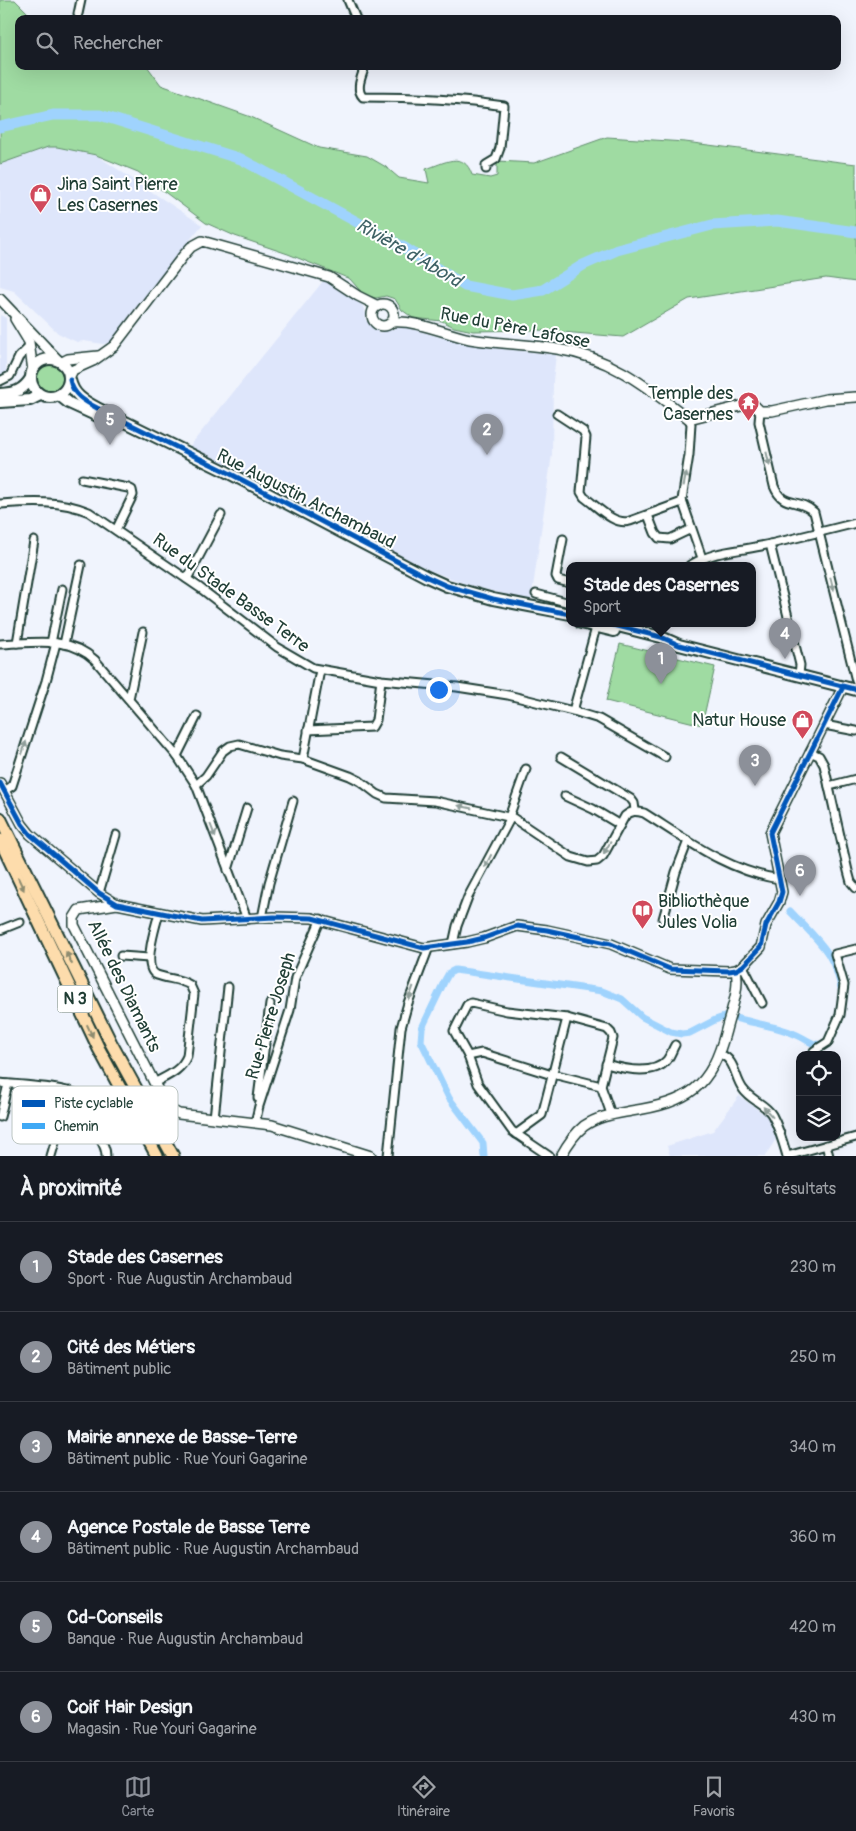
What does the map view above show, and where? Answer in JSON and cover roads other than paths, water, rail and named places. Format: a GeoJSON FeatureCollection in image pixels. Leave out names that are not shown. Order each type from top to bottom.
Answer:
{"type":"FeatureCollection","features":[{"type":"Feature","properties":{"kind":"highway","name":"N 3"},"geometry":{"type":"LineString","coordinates":[[0,818],[111,1043],[135,1086]]}},
{"type":"Feature","properties":{"kind":"highway","name":"N 3"},"geometry":{"type":"LineString","coordinates":[[0,840],[99,1049],[119,1086]]}},
{"type":"Feature","properties":{"kind":"highway","name":"N 3"},"geometry":{"type":"LineString","coordinates":[[150,1144],[157,1156]]}},
{"type":"Feature","properties":{"kind":"highway","name":"N 3"},"geometry":{"type":"LineString","coordinates":[[166,1144],[173,1156]]}},
{"type":"Feature","properties":{"kind":"main road"},"geometry":{"type":"LineString","coordinates":[[0,394],[22,390],[44,360],[60,361],[66,366],[70,378],[65,390],[59,395],[51,397],[40,395],[30,400],[0,402]]}},
{"type":"Feature","properties":{"kind":"main road"},"geometry":{"type":"LineString","coordinates":[[32,374],[32,386],[40,395]]}},
{"type":"Feature","properties":{"kind":"main road","name":"Rue Augustin Archambaud"},"geometry":{"type":"LineString","coordinates":[[70,378],[72,389],[84,402],[427,577],[467,592],[566,613]]}},
{"type":"Feature","properties":{"kind":"main road","name":"Rue Augustin Archambaud"},"geometry":{"type":"LineString","coordinates":[[59,395],[69,403],[90,414],[192,456]]}},
{"type":"Feature","properties":{"kind":"main road","name":"Rue Augustin Archambaud"},"geometry":{"type":"LineString","coordinates":[[518,604],[530,610],[566,619]]}},
{"type":"Feature","properties":{"kind":"main road"},"geometry":{"type":"LineString","coordinates":[[623,628],[661,637],[679,645],[800,670],[843,686],[856,686]]}},
{"type":"Feature","properties":{"kind":"street"},"geometry":{"type":"LineString","coordinates":[[78,14],[81,0]]}},
{"type":"Feature","properties":{"kind":"street"},"geometry":{"type":"LineString","coordinates":[[348,0],[354,15]]}},
{"type":"Feature","properties":{"kind":"street"},"geometry":{"type":"LineString","coordinates":[[364,70],[358,89],[363,97],[396,97],[504,106],[500,148],[496,159],[486,165],[486,169]]}},
{"type":"Feature","properties":{"kind":"street"},"geometry":{"type":"LineString","coordinates":[[70,378],[73,370],[93,361],[119,340],[183,256],[202,241],[329,277],[375,309]]}},
{"type":"Feature","properties":{"kind":"street"},"geometry":{"type":"LineString","coordinates":[[3,302],[60,361],[100,356]]}},
{"type":"Feature","properties":{"kind":"street"},"geometry":{"type":"LineString","coordinates":[[3,302],[29,342],[32,374]]}},
{"type":"Feature","properties":{"kind":"street"},"geometry":{"type":"LineString","coordinates":[[388,305],[393,317],[386,326],[379,325],[373,319],[375,309],[388,305]]}},
{"type":"Feature","properties":{"kind":"street","name":"Rue du Père Lafosse"},"geometry":{"type":"LineString","coordinates":[[393,317],[468,338],[557,349],[592,358],[614,366],[632,376],[690,419]]}},
{"type":"Feature","properties":{"kind":"street"},"geometry":{"type":"LineString","coordinates":[[0,381],[10,376],[20,357],[30,346]]}},
{"type":"Feature","properties":{"kind":"street"},"geometry":{"type":"LineString","coordinates":[[702,558],[682,502],[689,454],[690,419],[745,405],[754,405],[760,411],[772,411],[826,399],[856,397]]}},
{"type":"Feature","properties":{"kind":"street"},"geometry":{"type":"LineString","coordinates":[[760,411],[759,422],[778,496],[784,500],[807,506],[814,512],[856,686]]}},
{"type":"Feature","properties":{"kind":"street"},"geometry":{"type":"LineString","coordinates":[[557,414],[583,431],[586,437],[581,492],[584,497],[617,521],[624,523],[682,502]]}},
{"type":"Feature","properties":{"kind":"street"},"geometry":{"type":"LineString","coordinates":[[82,479],[132,490],[133,495],[116,530]]}},
{"type":"Feature","properties":{"kind":"street","name":"Rue du Stade Basse Terre"},"geometry":{"type":"LineString","coordinates":[[0,504],[44,502],[76,506],[89,512],[187,578],[277,647],[307,666],[320,670],[381,680],[457,687],[508,695],[573,711],[599,719],[665,757]]}},
{"type":"Feature","properties":{"kind":"street"},"geometry":{"type":"LineString","coordinates":[[187,578],[221,515]]}},
{"type":"Feature","properties":{"kind":"street"},"geometry":{"type":"LineString","coordinates":[[648,515],[659,538],[670,539],[691,529]]}},
{"type":"Feature","properties":{"kind":"street"},"geometry":{"type":"LineString","coordinates":[[695,562],[726,550],[770,545],[856,523]]}},
{"type":"Feature","properties":{"kind":"street"},"geometry":{"type":"LineString","coordinates":[[562,539],[556,576],[558,580],[566,582]]}},
{"type":"Feature","properties":{"kind":"street"},"geometry":{"type":"LineString","coordinates":[[17,643],[34,541]]}},
{"type":"Feature","properties":{"kind":"street"},"geometry":{"type":"LineString","coordinates":[[770,545],[800,670]]}},
{"type":"Feature","properties":{"kind":"street"},"geometry":{"type":"LineString","coordinates":[[64,644],[81,565]]}},
{"type":"Feature","properties":{"kind":"street"},"geometry":{"type":"LineString","coordinates":[[62,589],[46,681],[12,786],[2,787],[30,834],[100,893],[117,904],[202,921],[292,917],[321,919],[415,947],[453,944],[484,938],[523,926],[610,944],[670,969],[714,971],[740,968]]}},
{"type":"Feature","properties":{"kind":"street"},"geometry":{"type":"LineString","coordinates":[[536,594],[566,602]]}},
{"type":"Feature","properties":{"kind":"street"},"geometry":{"type":"LineString","coordinates":[[573,711],[599,627]]}},
{"type":"Feature","properties":{"kind":"street"},"geometry":{"type":"LineString","coordinates":[[129,699],[143,632]]}},
{"type":"Feature","properties":{"kind":"street"},"geometry":{"type":"LineString","coordinates":[[0,644],[53,643],[64,644],[86,651],[129,699],[177,756],[196,785],[246,919]]}},
{"type":"Feature","properties":{"kind":"street"},"geometry":{"type":"LineString","coordinates":[[303,759],[320,670]]}},
{"type":"Feature","properties":{"kind":"street"},"geometry":{"type":"LineString","coordinates":[[308,730],[372,727],[375,725],[381,680]]}},
{"type":"Feature","properties":{"kind":"street"},"geometry":{"type":"LineString","coordinates":[[561,1156],[576,1133],[585,1126],[611,1114],[657,1107],[677,1101],[703,1081],[720,1054],[738,985],[740,968],[761,946],[766,925],[781,897],[780,879],[770,833],[843,686]]}},
{"type":"Feature","properties":{"kind":"street"},"geometry":{"type":"LineString","coordinates":[[177,756],[197,716]]}},
{"type":"Feature","properties":{"kind":"street"},"geometry":{"type":"LineString","coordinates":[[824,725],[856,732]]}},
{"type":"Feature","properties":{"kind":"street"},"geometry":{"type":"LineString","coordinates":[[196,785],[206,776],[223,751],[230,746],[239,744],[280,756],[303,759],[350,776],[386,798],[435,801],[510,817],[570,857],[588,862],[597,861],[603,856],[620,825],[630,812],[635,810],[644,813],[739,870],[780,879]]}},
{"type":"Feature","properties":{"kind":"street"},"geometry":{"type":"LineString","coordinates":[[810,752],[822,760],[853,885]]}},
{"type":"Feature","properties":{"kind":"street"},"geometry":{"type":"LineString","coordinates":[[561,757],[631,799],[635,810]]}},
{"type":"Feature","properties":{"kind":"street"},"geometry":{"type":"LineString","coordinates":[[453,944],[457,926],[468,897],[510,817],[526,769]]}},
{"type":"Feature","properties":{"kind":"street"},"geometry":{"type":"LineString","coordinates":[[829,786],[856,779]]}},
{"type":"Feature","properties":{"kind":"street"},"geometry":{"type":"LineString","coordinates":[[564,796],[620,825]]}},
{"type":"Feature","properties":{"kind":"street"},"geometry":{"type":"LineString","coordinates":[[262,918],[269,883],[293,801]]}},
{"type":"Feature","properties":{"kind":"street"},"geometry":{"type":"LineString","coordinates":[[228,870],[247,808]]}},
{"type":"Feature","properties":{"kind":"street"},"geometry":{"type":"LineString","coordinates":[[100,893],[116,834]]}},
{"type":"Feature","properties":{"kind":"street"},"geometry":{"type":"LineString","coordinates":[[663,919],[676,872],[688,841]]}},
{"type":"Feature","properties":{"kind":"street","name":"Allée des Diamants"},"geometry":{"type":"LineString","coordinates":[[117,904],[79,910],[74,918],[74,925],[156,1086]]}},
{"type":"Feature","properties":{"kind":"street"},"geometry":{"type":"LineString","coordinates":[[154,1083],[175,1072],[187,1056],[194,994],[190,985],[184,981],[156,975],[152,972],[149,958],[159,913]]}},
{"type":"Feature","properties":{"kind":"street","name":"Rue Pierre Joseph"},"geometry":{"type":"LineString","coordinates":[[255,1123],[258,1106],[290,1010],[295,978],[321,919]]}},
{"type":"Feature","properties":{"kind":"street"},"geometry":{"type":"LineString","coordinates":[[0,930],[20,922]]}},
{"type":"Feature","properties":{"kind":"street"},"geometry":{"type":"LineString","coordinates":[[388,1156],[401,1028],[428,947]]}},
{"type":"Feature","properties":{"kind":"street"},"geometry":{"type":"LineString","coordinates":[[814,1051],[828,1042],[840,1015],[844,985],[835,954],[856,949]]}},
{"type":"Feature","properties":{"kind":"street"},"geometry":{"type":"LineString","coordinates":[[121,956],[149,958]]}},
{"type":"Feature","properties":{"kind":"street"},"geometry":{"type":"LineString","coordinates":[[740,968],[762,1003]]}},
{"type":"Feature","properties":{"kind":"street"},"geometry":{"type":"LineString","coordinates":[[228,987],[214,1118],[272,1125],[371,1156]]}},
{"type":"Feature","properties":{"kind":"street"},"geometry":{"type":"LineString","coordinates":[[549,1156],[516,1134],[478,1084],[468,1056],[454,1031],[467,1005],[472,1003],[507,1011],[568,1018],[607,1030],[611,1033],[613,1038],[601,1086],[611,1114]]}},
{"type":"Feature","properties":{"kind":"street"},"geometry":{"type":"LineString","coordinates":[[258,1106],[258,1090],[270,1004]]}},
{"type":"Feature","properties":{"kind":"street"},"geometry":{"type":"LineString","coordinates":[[516,1134],[542,1115],[568,1018]]}},
{"type":"Feature","properties":{"kind":"street"},"geometry":{"type":"LineString","coordinates":[[606,1064],[634,1070],[660,1066],[666,1061],[674,1045]]}},
{"type":"Feature","properties":{"kind":"street"},"geometry":{"type":"LineString","coordinates":[[468,1056],[482,1053],[552,1076],[557,1075],[601,1086]]}},
{"type":"Feature","properties":{"kind":"street"},"geometry":{"type":"LineString","coordinates":[[720,1054],[732,1063],[737,1078],[746,1093],[771,1112],[787,1156],[856,1137]]}},
{"type":"Feature","properties":{"kind":"street"},"geometry":{"type":"LineString","coordinates":[[0,1082],[26,1086]]}},
{"type":"Feature","properties":{"kind":"street"},"geometry":{"type":"LineString","coordinates":[[0,1117],[8,1084]]}},
{"type":"Feature","properties":{"kind":"street","name":"Allée des Diamants"},"geometry":{"type":"LineString","coordinates":[[178,1114],[214,1118]]}},
{"type":"Feature","properties":{"kind":"street"},"geometry":{"type":"LineString","coordinates":[[51,1156],[55,1144]]}},
{"type":"Feature","properties":{"kind":"street"},"geometry":{"type":"LineString","coordinates":[[826,1145],[829,1156]]}},
{"type":"Feature","properties":{"kind":"waterway","name":"Rivière d'Abord"},"geometry":{"type":"LineString","coordinates":[[0,127],[53,115],[100,115],[241,159],[403,247],[465,286],[512,295],[543,290],[583,265],[617,250],[712,225],[777,221],[856,232]]}},
{"type":"Feature","properties":{"kind":"waterway"},"geometry":{"type":"LineString","coordinates":[[790,911],[830,956],[842,993]]}},
{"type":"Feature","properties":{"kind":"waterway"},"geometry":{"type":"LineString","coordinates":[[484,1156],[483,1143],[449,1098],[421,1041],[422,1028],[449,973],[455,970],[602,991],[622,999],[642,1017],[671,1032],[682,1034],[690,1033],[727,1016]]}},
{"type":"Feature","properties":{"kind":"waterway"},"geometry":{"type":"LineString","coordinates":[[735,1018],[787,1031],[814,1044],[824,1043]]}},
{"type":"Feature","properties":{"kind":"place","name":"Jina Saint Pierre Les Casernes"},"geometry":{"type":"Point","coordinates":[41,213]}},
{"type":"Feature","properties":{"kind":"place","name":"Temple des Casernes"},"geometry":{"type":"Point","coordinates":[749,422]}},
{"type":"Feature","properties":{"kind":"place","name":"Cd-Conseils"},"geometry":{"type":"Point","coordinates":[110,445]}},
{"type":"Feature","properties":{"kind":"place","name":"Cité des Métiers"},"geometry":{"type":"Point","coordinates":[487,455]}},
{"type":"Feature","properties":{"kind":"place","name":"Agence Postale de Basse Terre"},"geometry":{"type":"Point","coordinates":[785,659]}},
{"type":"Feature","properties":{"kind":"place","name":"Stade des Casernes"},"geometry":{"type":"Point","coordinates":[661,684]}},
{"type":"Feature","properties":{"kind":"place","name":"Natur House"},"geometry":{"type":"Point","coordinates":[802,739]}},
{"type":"Feature","properties":{"kind":"place","name":"Mairie annexe de Basse-Terre"},"geometry":{"type":"Point","coordinates":[755,786]}},
{"type":"Feature","properties":{"kind":"place","name":"Coif Hair Design"},"geometry":{"type":"Point","coordinates":[800,896]}},
{"type":"Feature","properties":{"kind":"place","name":"Bibliothèque Jules Volia"},"geometry":{"type":"Point","coordinates":[642,930]}}]}
